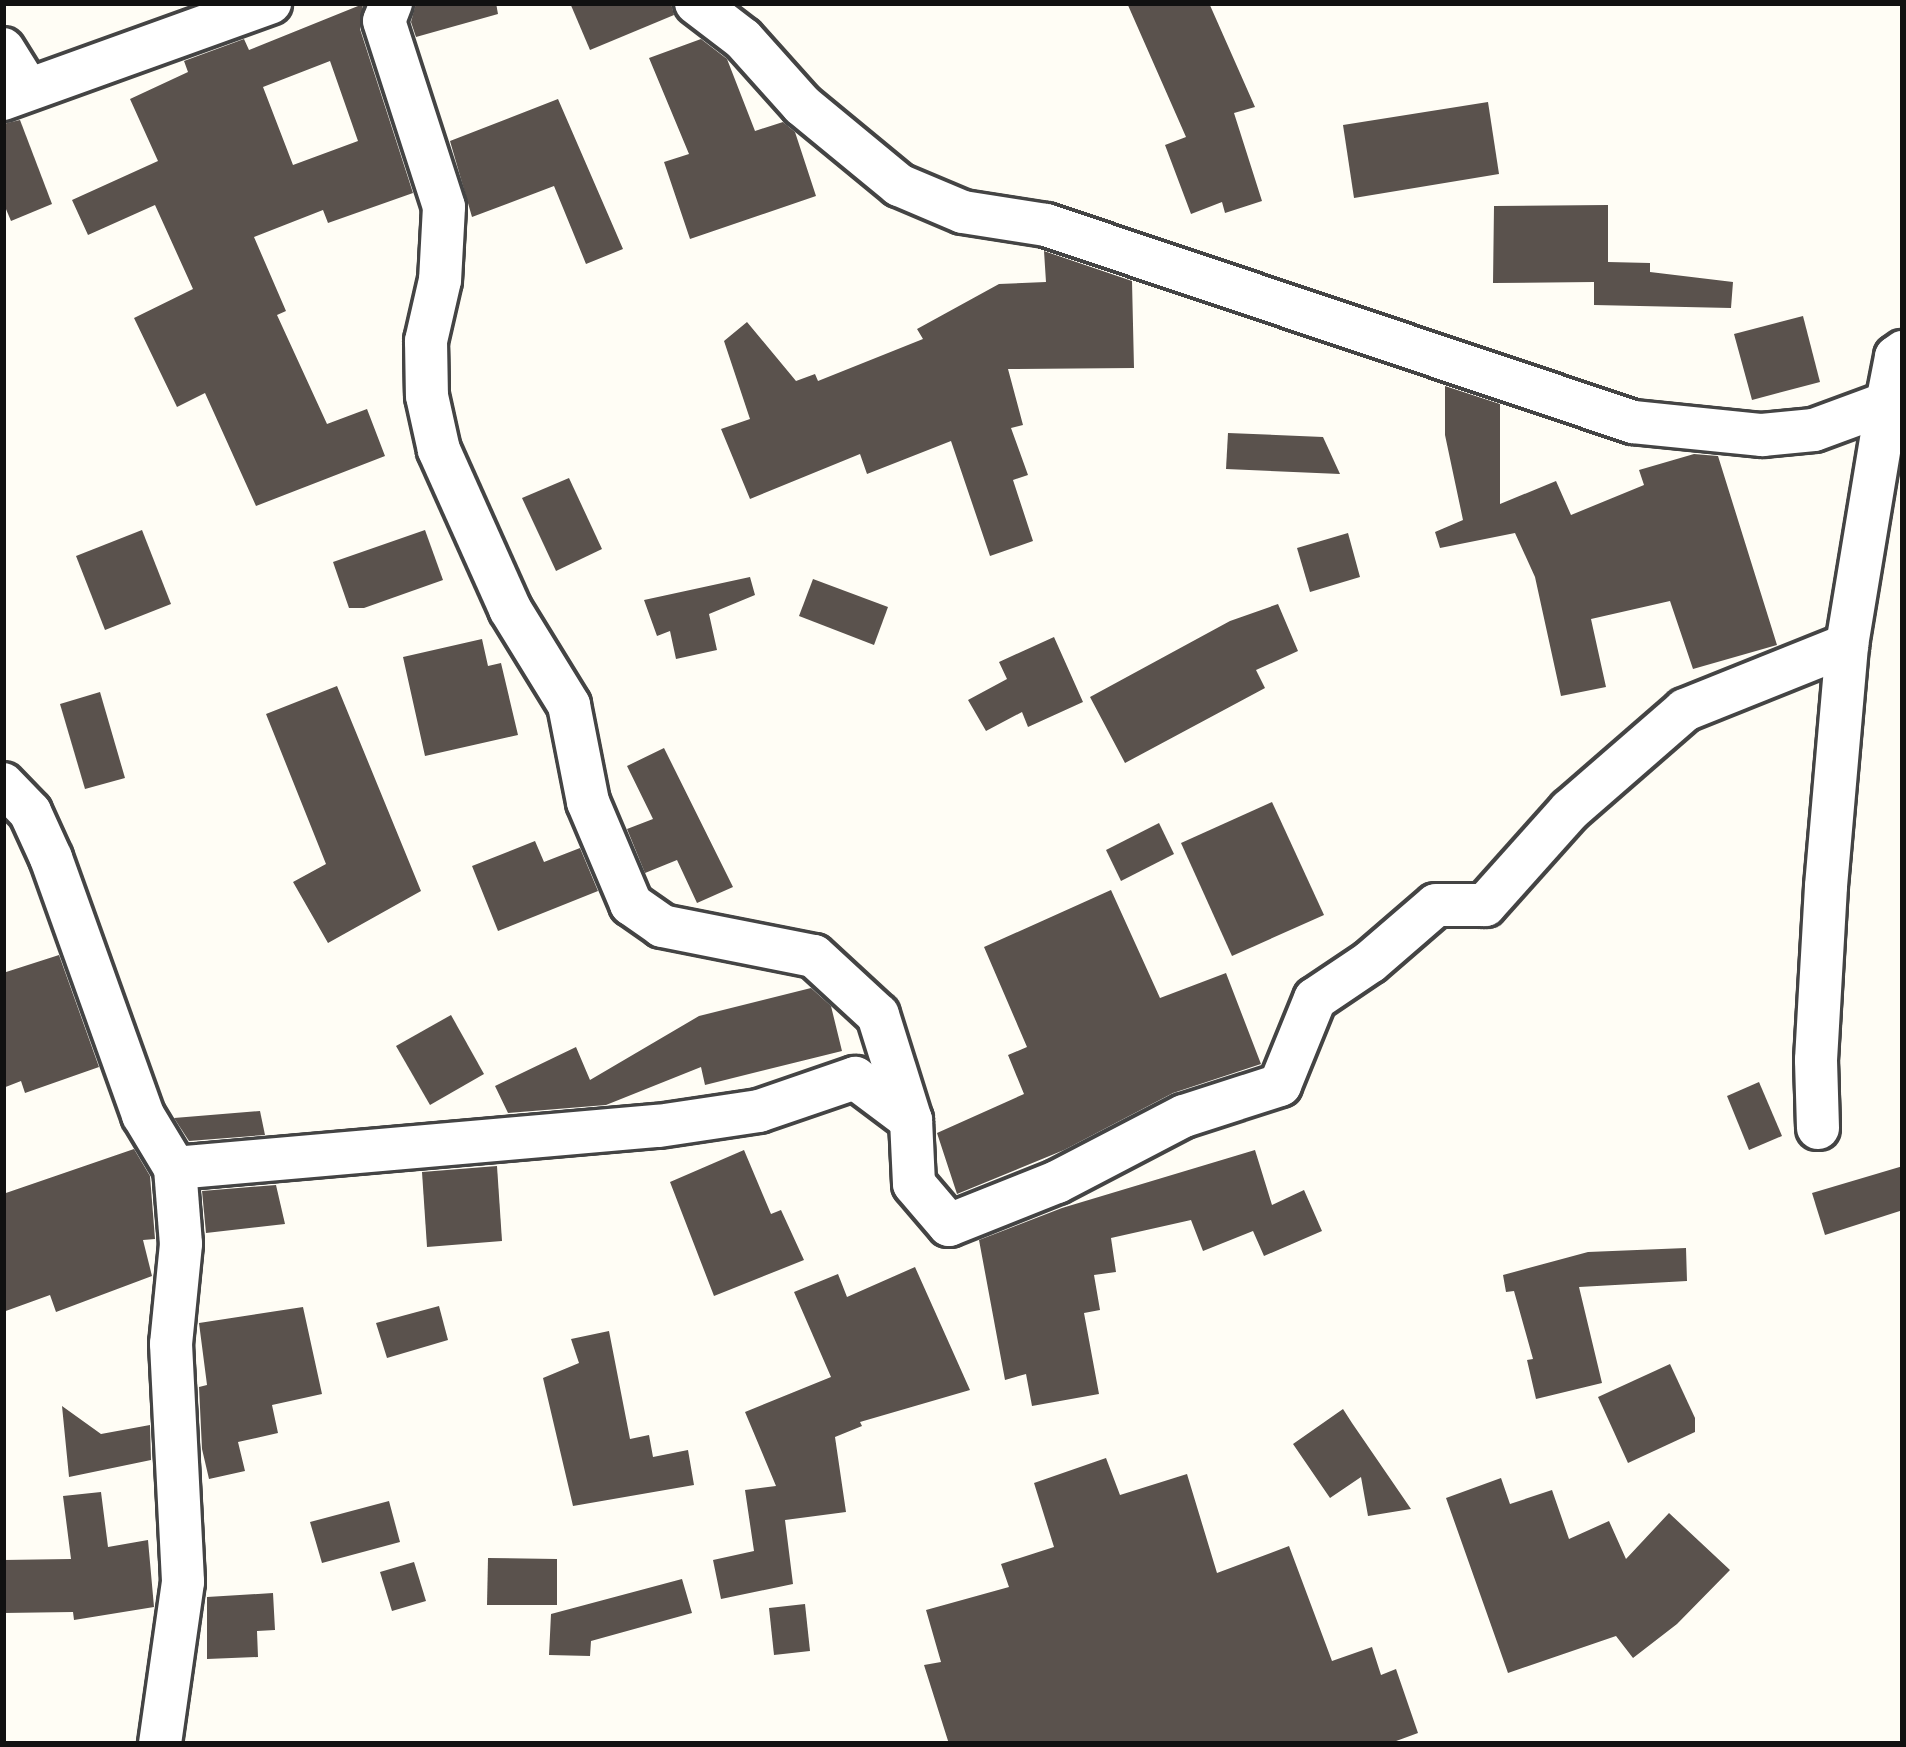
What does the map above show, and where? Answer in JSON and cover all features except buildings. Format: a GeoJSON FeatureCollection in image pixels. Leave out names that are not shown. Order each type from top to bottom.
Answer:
{"type":"FeatureCollection","features":[{"type":"Feature","properties":{"kind":"street"},"geometry":{"type":"LineString","coordinates":[[3,49],[15,94],[269,3]]}},
{"type":"Feature","properties":{"kind":"street"},"geometry":{"type":"LineString","coordinates":[[391,3],[385,21],[444,207],[440,280],[426,341],[427,396],[439,450],[511,609],[569,705],[588,802],[631,904],[662,926],[814,956],[878,1016],[910,1120],[914,1184],[950,1226],[1057,1182],[1184,1116],[1280,1085],[1315,999],[1370,962],[1436,904],[1485,905],[1570,810],[1685,710],[1847,645]]}},
{"type":"Feature","properties":{"kind":"street"},"geometry":{"type":"LineString","coordinates":[[696,3],[743,39],[802,105],[899,185],[963,212],[1046,225],[1634,422],[1762,435],[1814,430],[1887,403]]}},
{"type":"Feature","properties":{"kind":"street"},"geometry":{"type":"LineString","coordinates":[[1818,1128],[1823,929],[1847,645],[1887,403],[1896,357],[1903,352]]}},
{"type":"Feature","properties":{"kind":"street"},"geometry":{"type":"LineString","coordinates":[[3,784],[30,812],[51,858],[143,1114],[175,1168],[181,1244],[171,1344],[183,1582],[160,1744]]}},
{"type":"Feature","properties":{"kind":"street"},"geometry":{"type":"LineString","coordinates":[[175,1168],[658,1126],[759,1111],[855,1078],[910,1120]]}}]}
